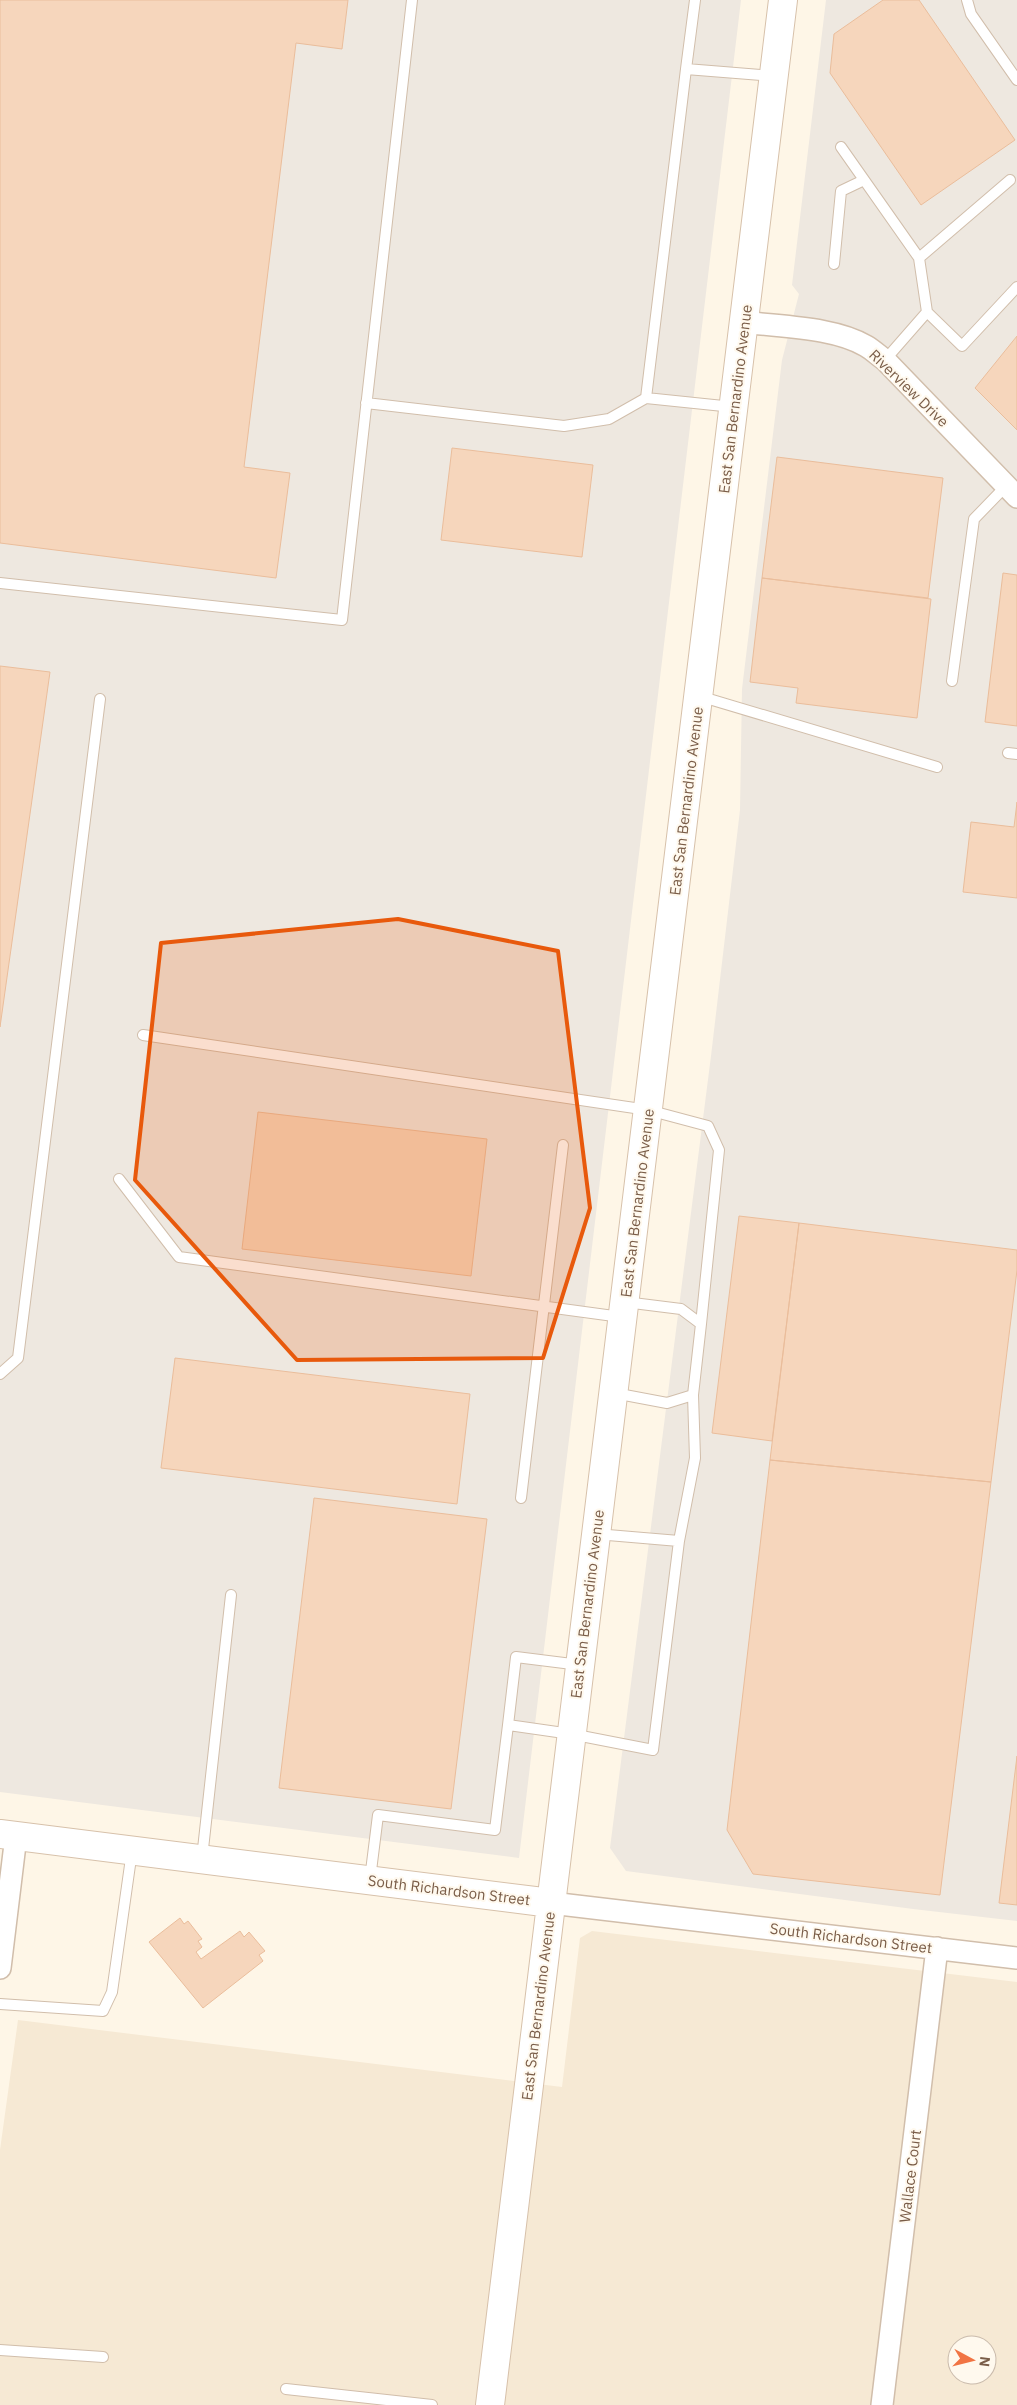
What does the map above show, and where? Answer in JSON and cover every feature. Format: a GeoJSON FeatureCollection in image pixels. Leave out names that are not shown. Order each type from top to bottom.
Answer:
{"type":"FeatureCollection","features":[{"type":"Feature","properties":{"kind":"main road","name":"East San Bernardino Avenue"},"geometry":{"type":"LineString","coordinates":[[490,2405],[783,0]]}},
{"type":"Feature","properties":{"kind":"main road","name":"South Richardson Street"},"geometry":{"type":"LineString","coordinates":[[8,1835],[550,1903]]}},
{"type":"Feature","properties":{"kind":"street","name":"Riverview Drive"},"geometry":{"type":"LineString","coordinates":[[744,322],[843,336],[866,346],[885,360],[1012,492]]}},
{"type":"Feature","properties":{"kind":"street"},"geometry":{"type":"LineString","coordinates":[[0,1968],[8,1835]]}},
{"type":"Feature","properties":{"kind":"street","name":"South Richardson Street"},"geometry":{"type":"LineString","coordinates":[[550,1903],[1017,1958]]}},
{"type":"Feature","properties":{"kind":"street","name":"Wallace Court"},"geometry":{"type":"LineString","coordinates":[[882,2405],[937,1948]]}},
{"type":"Feature","properties":{"kind":"lane"},"geometry":{"type":"LineString","coordinates":[[0,583],[342,620],[412,0]]}},
{"type":"Feature","properties":{"kind":"lane"},"geometry":{"type":"LineString","coordinates":[[646,398],[695,0]]}},
{"type":"Feature","properties":{"kind":"lane"},"geometry":{"type":"LineString","coordinates":[[967,0],[971,14],[1017,80]]}},
{"type":"Feature","properties":{"kind":"lane"},"geometry":{"type":"LineString","coordinates":[[686,69],[774,76]]}},
{"type":"Feature","properties":{"kind":"lane"},"geometry":{"type":"LineString","coordinates":[[841,147],[919,258],[927,312],[962,346],[1017,287]]}},
{"type":"Feature","properties":{"kind":"lane"},"geometry":{"type":"LineString","coordinates":[[834,264],[841,191],[864,180]]}},
{"type":"Feature","properties":{"kind":"lane"},"geometry":{"type":"LineString","coordinates":[[919,258],[1010,180]]}},
{"type":"Feature","properties":{"kind":"lane"},"geometry":{"type":"LineString","coordinates":[[885,360],[927,312]]}},
{"type":"Feature","properties":{"kind":"lane"},"geometry":{"type":"LineString","coordinates":[[366,402],[564,426],[609,419],[646,398],[734,407]]}},
{"type":"Feature","properties":{"kind":"lane"},"geometry":{"type":"LineString","coordinates":[[952,681],[974,518],[1012,492]]}},
{"type":"Feature","properties":{"kind":"lane"},"geometry":{"type":"LineString","coordinates":[[698,695],[937,767]]}},
{"type":"Feature","properties":{"kind":"lane"},"geometry":{"type":"LineString","coordinates":[[0,1374],[18,1358],[100,699]]}},
{"type":"Feature","properties":{"kind":"lane"},"geometry":{"type":"LineString","coordinates":[[143,1035],[648,1110],[708,1126],[719,1150],[693,1395],[695,1458],[679,1541],[653,1750],[571,1734],[508,1726]]}},
{"type":"Feature","properties":{"kind":"lane"},"geometry":{"type":"LineString","coordinates":[[521,1498],[542,1306],[563,1146]]}},
{"type":"Feature","properties":{"kind":"lane"},"geometry":{"type":"LineString","coordinates":[[119,1179],[179,1257],[542,1306],[623,1310],[681,1309],[701,1324]]}},
{"type":"Feature","properties":{"kind":"lane"},"geometry":{"type":"LineString","coordinates":[[613,1392],[667,1403],[693,1395]]}},
{"type":"Feature","properties":{"kind":"lane"},"geometry":{"type":"LineString","coordinates":[[596,1534],[679,1541]]}},
{"type":"Feature","properties":{"kind":"lane"},"geometry":{"type":"LineString","coordinates":[[201,1859],[231,1595]]}},
{"type":"Feature","properties":{"kind":"lane"},"geometry":{"type":"LineString","coordinates":[[370,1880],[378,1815],[495,1830],[516,1657],[580,1665]]}},
{"type":"Feature","properties":{"kind":"lane"},"geometry":{"type":"LineString","coordinates":[[0,2004],[103,2011],[112,1992],[132,1850]]}},
{"type":"Feature","properties":{"kind":"lane"},"geometry":{"type":"LineString","coordinates":[[0,2350],[103,2357]]}},
{"type":"Feature","properties":{"kind":"lane"},"geometry":{"type":"LineString","coordinates":[[286,2389],[432,2405]]}},
{"type":"Feature","properties":{"kind":"highlighted area"},"geometry":{"type":"Polygon","coordinates":[[[398,919],[558,951],[590,1208],[543,1358],[297,1360],[135,1180],[161,943],[398,919]]]}},
{"type":"Feature","properties":{"kind":"shaded area"},"geometry":{"type":"Polygon","coordinates":[[[0,0],[741,0],[519,1858],[0,1792],[0,0]]]}},
{"type":"Feature","properties":{"kind":"shaded area"},"geometry":{"type":"Polygon","coordinates":[[[826,0],[1017,0],[1017,1921],[626,1871],[610,1848],[711,1056],[740,810],[742,689],[782,360],[799,294],[792,285],[826,0]]]}},
{"type":"Feature","properties":{"kind":"shaded area"},"geometry":{"type":"Polygon","coordinates":[[[592,1931],[1017,1982],[1017,2405],[0,2405],[0,2150],[18,2020],[562,2087],[580,1938],[592,1931]]]}},
{"type":"Feature","properties":{"kind":"building"},"geometry":{"type":"Polygon","coordinates":[[[0,0],[348,0],[342,49],[296,43],[244,467],[290,473],[276,578],[0,543],[0,0]]]}},
{"type":"Feature","properties":{"kind":"building"},"geometry":{"type":"Polygon","coordinates":[[[883,0],[919,0],[1015,140],[921,205],[830,73],[834,34],[883,0]]]}},
{"type":"Feature","properties":{"kind":"building"},"geometry":{"type":"Polygon","coordinates":[[[1017,336],[1017,430],[975,388],[1017,336]]]}},
{"type":"Feature","properties":{"kind":"building"},"geometry":{"type":"Polygon","coordinates":[[[452,448],[593,465],[582,557],[441,540],[452,448]]]}},
{"type":"Feature","properties":{"kind":"building"},"geometry":{"type":"Polygon","coordinates":[[[777,457],[943,478],[928,598],[762,578],[777,457]]]}},
{"type":"Feature","properties":{"kind":"building"},"geometry":{"type":"Polygon","coordinates":[[[1003,573],[1017,575],[1017,726],[985,722],[1003,573]]]}},
{"type":"Feature","properties":{"kind":"building"},"geometry":{"type":"Polygon","coordinates":[[[762,578],[931,599],[917,718],[796,703],[798,688],[750,682],[762,578]]]}},
{"type":"Feature","properties":{"kind":"building"},"geometry":{"type":"Polygon","coordinates":[[[0,666],[50,672],[0,1027],[0,666]]]}},
{"type":"Feature","properties":{"kind":"building"},"geometry":{"type":"Polygon","coordinates":[[[1017,802],[1017,898],[963,892],[971,822],[1014,827],[1017,802]]]}},
{"type":"Feature","properties":{"kind":"building"},"geometry":{"type":"Polygon","coordinates":[[[258,1112],[487,1139],[471,1276],[242,1249],[258,1112]]]}},
{"type":"Feature","properties":{"kind":"building"},"geometry":{"type":"Polygon","coordinates":[[[739,1216],[799,1223],[772,1441],[712,1433],[739,1216]]]}},
{"type":"Feature","properties":{"kind":"building"},"geometry":{"type":"Polygon","coordinates":[[[799,1223],[1017,1250],[1017,1270],[991,1482],[770,1460],[799,1223]]]}},
{"type":"Feature","properties":{"kind":"building"},"geometry":{"type":"Polygon","coordinates":[[[175,1358],[470,1394],[457,1504],[161,1468],[175,1358]]]}},
{"type":"Feature","properties":{"kind":"building"},"geometry":{"type":"Polygon","coordinates":[[[770,1460],[991,1482],[940,1895],[753,1874],[727,1830],[770,1460]]]}},
{"type":"Feature","properties":{"kind":"building"},"geometry":{"type":"Polygon","coordinates":[[[314,1498],[487,1519],[451,1809],[279,1788],[314,1498]]]}},
{"type":"Feature","properties":{"kind":"building"},"geometry":{"type":"Polygon","coordinates":[[[1017,1756],[1017,1905],[999,1903],[1017,1756]]]}},
{"type":"Feature","properties":{"kind":"building"},"geometry":{"type":"Polygon","coordinates":[[[180,1918],[184,1924],[188,1921],[202,1939],[198,1941],[202,1947],[196,1952],[201,1959],[240,1931],[244,1937],[249,1932],[265,1951],[259,1955],[263,1961],[203,2008],[149,1942],[180,1918]]]}}]}
